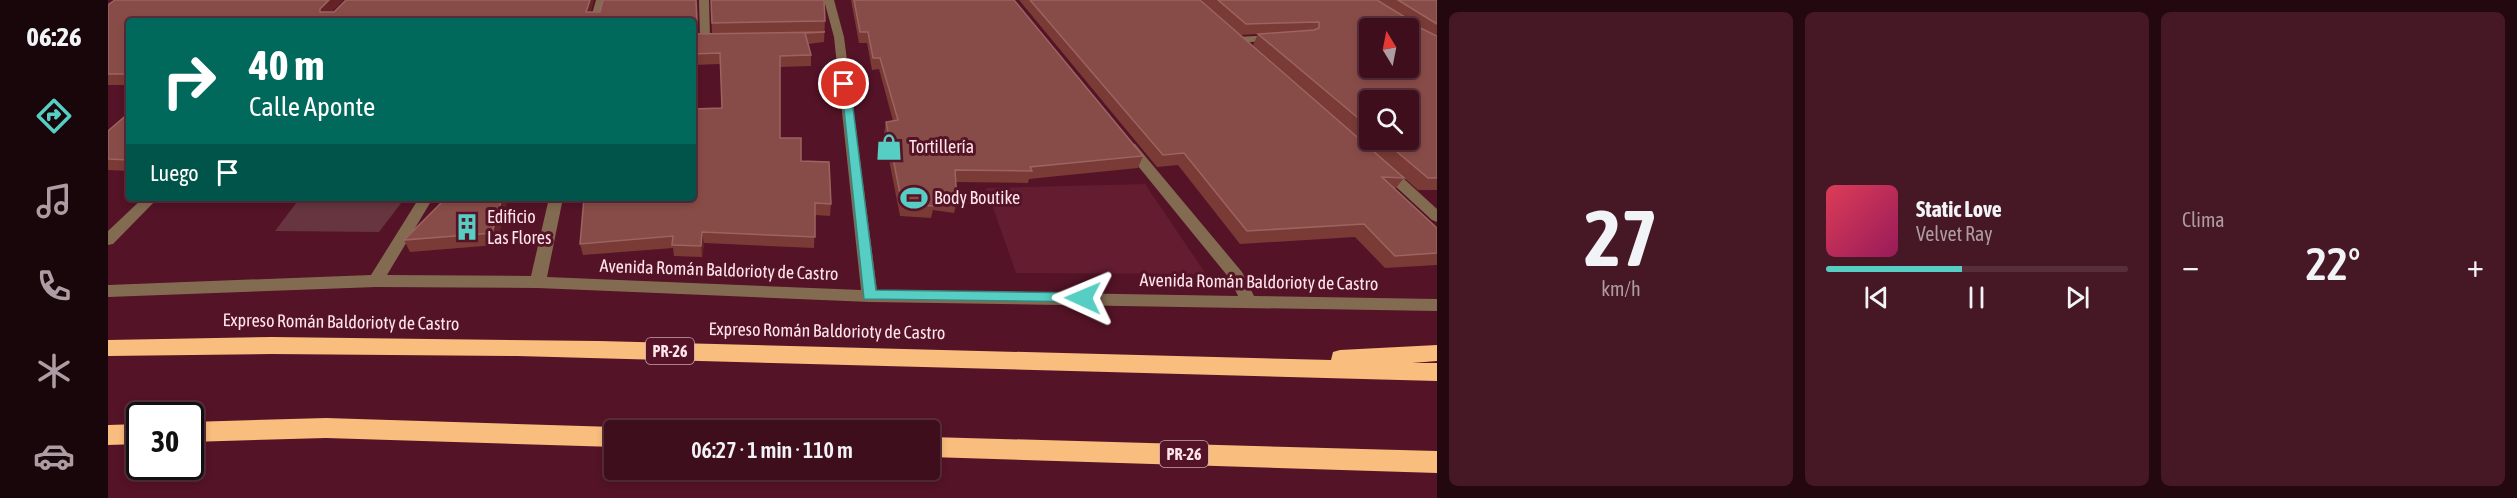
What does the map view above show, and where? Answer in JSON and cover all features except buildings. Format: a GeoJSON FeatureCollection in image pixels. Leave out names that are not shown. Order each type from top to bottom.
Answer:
{"type":"FeatureCollection","features":[{"type":"Feature","properties":{"kind":"highway","name":"Expreso Román Baldorioty de Castro"},"geometry":{"type":"LineString","coordinates":[[108,348],[245,344],[563,349],[1437,372]]}},
{"type":"Feature","properties":{"kind":"highway"},"geometry":{"type":"LineString","coordinates":[[1233,365],[1437,353]]}},
{"type":"Feature","properties":{"kind":"highway"},"geometry":{"type":"LineString","coordinates":[[204,432],[326,428],[604,437]]}},
{"type":"Feature","properties":{"kind":"highway"},"geometry":{"type":"LineString","coordinates":[[108,435],[126,434]]}},
{"type":"Feature","properties":{"kind":"highway","name":"PR-26"},"geometry":{"type":"LineString","coordinates":[[940,447],[1437,462]]}},
{"type":"Feature","properties":{"kind":"street"},"geometry":{"type":"LineString","coordinates":[[596,18],[601,0]]}},
{"type":"Feature","properties":{"kind":"street"},"geometry":{"type":"LineString","coordinates":[[704,0],[704,39]]}},
{"type":"Feature","properties":{"kind":"street"},"geometry":{"type":"LineString","coordinates":[[829,0],[870,296]]}},
{"type":"Feature","properties":{"kind":"street"},"geometry":{"type":"LineString","coordinates":[[1256,56],[1234,37],[1284,38]]}},
{"type":"Feature","properties":{"kind":"street"},"geometry":{"type":"LineString","coordinates":[[1123,138],[1236,276],[1249,301]]}},
{"type":"Feature","properties":{"kind":"street"},"geometry":{"type":"LineString","coordinates":[[1378,164],[1437,217]]}},
{"type":"Feature","properties":{"kind":"street"},"geometry":{"type":"LineString","coordinates":[[108,240],[148,201]]}},
{"type":"Feature","properties":{"kind":"street"},"geometry":{"type":"LineString","coordinates":[[376,281],[424,201]]}},
{"type":"Feature","properties":{"kind":"street"},"geometry":{"type":"LineString","coordinates":[[538,282],[555,201]]}},
{"type":"Feature","properties":{"kind":"street","name":"Avenida Román Baldorioty de Castro"},"geometry":{"type":"LineString","coordinates":[[108,291],[376,281],[538,282],[870,296],[1437,306]]}},
{"type":"Feature","properties":{"kind":"shaded area"},"geometry":{"type":"Polygon","coordinates":[[[1145,184],[1206,274],[1016,273],[986,188],[1145,184]]]}},
{"type":"Feature","properties":{"kind":"shaded area"},"geometry":{"type":"Polygon","coordinates":[[[298,201],[403,201],[379,232],[275,231],[298,201]]]}},
{"type":"Feature","properties":{"kind":"place","name":"Tortillería"},"geometry":{"type":"Point","coordinates":[889,147]}},
{"type":"Feature","properties":{"kind":"place","name":"Body Boutike"},"geometry":{"type":"Point","coordinates":[914,198]}},
{"type":"Feature","properties":{"kind":"place","name":"Edificio Las Flores"},"geometry":{"type":"Point","coordinates":[467,227]}},
{"type":"Feature","properties":{"kind":"route"},"geometry":{"type":"LineString","coordinates":[[844,84],[870,296],[1083,298]]}}]}
